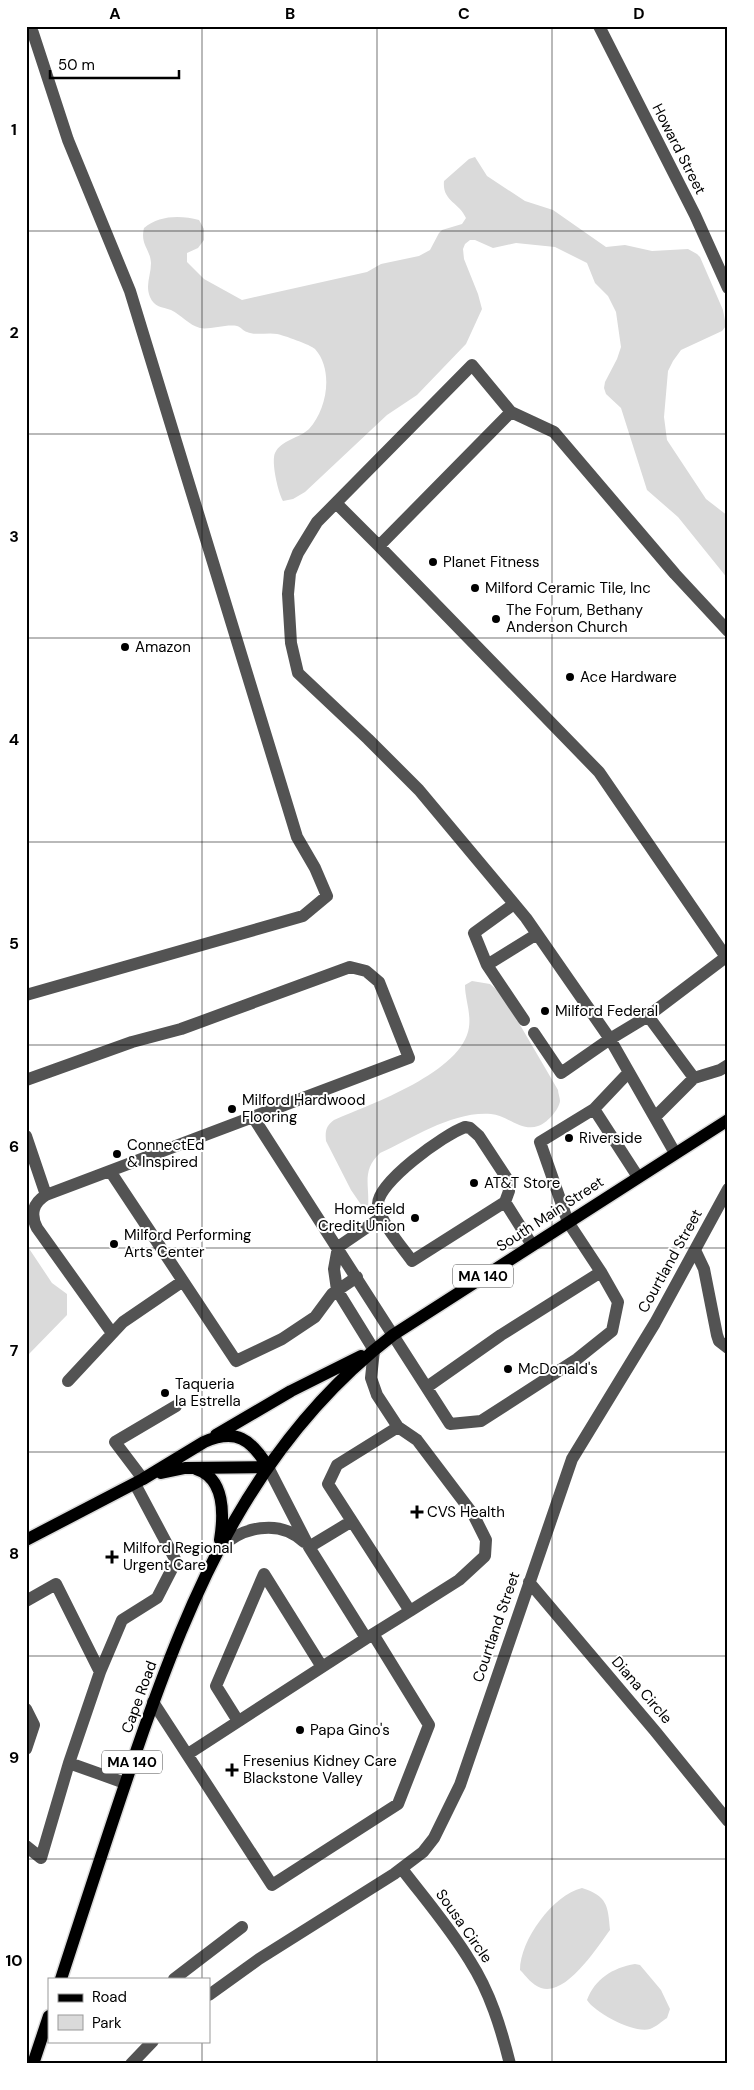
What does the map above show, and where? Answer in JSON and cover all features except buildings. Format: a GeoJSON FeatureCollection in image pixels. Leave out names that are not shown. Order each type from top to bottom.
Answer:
{"type":"FeatureCollection","features":[{"type":"Feature","properties":{"kind":"main road","name":"South Main Street"},"geometry":{"type":"LineString","coordinates":[[268,1468],[322,1401],[352,1369],[393,1335],[728,1120]]}},
{"type":"Feature","properties":{"kind":"main road"},"geometry":{"type":"LineString","coordinates":[[26,1540],[139,1482],[305,1383],[374,1350]]}},
{"type":"Feature","properties":{"kind":"main road"},"geometry":{"type":"LineString","coordinates":[[204,1442],[226,1436],[243,1439],[254,1447],[268,1468]]}},
{"type":"Feature","properties":{"kind":"main road"},"geometry":{"type":"LineString","coordinates":[[139,1482],[172,1470],[191,1468],[268,1468]]}},
{"type":"Feature","properties":{"kind":"main road"},"geometry":{"type":"LineString","coordinates":[[191,1468],[202,1471],[211,1478],[219,1494],[222,1523],[217,1551]]}},
{"type":"Feature","properties":{"kind":"main road","name":"Cape Road"},"geometry":{"type":"LineString","coordinates":[[61,1978],[153,1702],[198,1591],[217,1551],[241,1508],[268,1468]]}},
{"type":"Feature","properties":{"kind":"main road"},"geometry":{"type":"LineString","coordinates":[[33,2064],[48,2019]]}},
{"type":"Feature","properties":{"kind":"street","name":"Howard Street"},"geometry":{"type":"LineString","coordinates":[[599,26],[695,215],[728,288]]}},
{"type":"Feature","properties":{"kind":"street"},"geometry":{"type":"LineString","coordinates":[[26,995],[303,916],[328,896],[315,868],[297,837],[130,291],[68,140],[30,30]]}},
{"type":"Feature","properties":{"kind":"street"},"geometry":{"type":"LineString","coordinates":[[675,1153],[610,1039],[514,904],[421,792],[298,673],[291,643],[288,594],[290,573],[298,553],[317,522],[472,365],[511,412],[554,432],[675,574],[728,631]]}},
{"type":"Feature","properties":{"kind":"street"},"geometry":{"type":"LineString","coordinates":[[380,546],[511,412]]}},
{"type":"Feature","properties":{"kind":"street"},"geometry":{"type":"LineString","coordinates":[[336,503],[599,772],[727,956],[648,1016],[560,1072],[534,1034]]}},
{"type":"Feature","properties":{"kind":"street"},"geometry":{"type":"LineString","coordinates":[[514,904],[474,933],[487,965],[524,1020]]}},
{"type":"Feature","properties":{"kind":"street"},"geometry":{"type":"LineString","coordinates":[[487,965],[537,934]]}},
{"type":"Feature","properties":{"kind":"street"},"geometry":{"type":"LineString","coordinates":[[26,1080],[132,1042],[181,1029],[344,968],[355,967],[371,975],[381,986],[409,1058],[46,1195],[37,1201],[33,1216],[37,1228],[112,1334]]}},
{"type":"Feature","properties":{"kind":"street"},"geometry":{"type":"LineString","coordinates":[[648,1016],[694,1078]]}},
{"type":"Feature","properties":{"kind":"street"},"geometry":{"type":"LineString","coordinates":[[655,1117],[694,1078],[725,1068]]}},
{"type":"Feature","properties":{"kind":"street"},"geometry":{"type":"LineString","coordinates":[[253,1117],[450,1424],[481,1421],[577,1359],[612,1331],[618,1302],[568,1222],[540,1142],[594,1109],[629,1072]]}},
{"type":"Feature","properties":{"kind":"street"},"geometry":{"type":"LineString","coordinates":[[594,1109],[638,1177]]}},
{"type":"Feature","properties":{"kind":"street"},"geometry":{"type":"LineString","coordinates":[[465,1127],[475,1130],[506,1177],[508,1191],[505,1202],[412,1261],[382,1217],[378,1204],[381,1193],[385,1188],[417,1156],[465,1127]]}},
{"type":"Feature","properties":{"kind":"street"},"geometry":{"type":"LineString","coordinates":[[26,1136],[46,1195]]}},
{"type":"Feature","properties":{"kind":"street"},"geometry":{"type":"LineString","coordinates":[[110,1171],[236,1361],[282,1338],[315,1317],[337,1290],[357,1277]]}},
{"type":"Feature","properties":{"kind":"street","name":"Courtland Street"},"geometry":{"type":"LineString","coordinates":[[210,1994],[258,1959],[402,1869],[429,1845],[439,1830],[454,1799],[576,1451],[655,1323],[728,1189]]}},
{"type":"Feature","properties":{"kind":"street"},"geometry":{"type":"LineString","coordinates":[[505,1202],[532,1245]]}},
{"type":"Feature","properties":{"kind":"street"},"geometry":{"type":"LineString","coordinates":[[188,1754],[459,1580],[485,1556],[486,1540],[473,1514],[417,1440],[398,1427],[373,1387],[371,1368],[374,1350],[337,1290],[334,1277],[338,1247],[382,1217]]}},
{"type":"Feature","properties":{"kind":"street"},"geometry":{"type":"LineString","coordinates":[[694,1250],[704,1269],[717,1336],[728,1348]]}},
{"type":"Feature","properties":{"kind":"street"},"geometry":{"type":"LineString","coordinates":[[427,1387],[501,1335],[601,1272]]}},
{"type":"Feature","properties":{"kind":"street"},"geometry":{"type":"LineString","coordinates":[[68,1381],[123,1322],[184,1282]]}},
{"type":"Feature","properties":{"kind":"street"},"geometry":{"type":"LineString","coordinates":[[26,1846],[41,1858],[69,1764],[100,1672],[122,1620],[157,1598],[176,1561],[139,1482],[115,1442],[176,1406]]}},
{"type":"Feature","properties":{"kind":"street"},"geometry":{"type":"LineString","coordinates":[[398,1427],[337,1465],[328,1484],[410,1611]]}},
{"type":"Feature","properties":{"kind":"street"},"geometry":{"type":"LineString","coordinates":[[153,1702],[272,1885],[398,1804],[429,1725],[309,1548],[268,1468]]}},
{"type":"Feature","properties":{"kind":"street"},"geometry":{"type":"LineString","coordinates":[[309,1548],[352,1521]]}},
{"type":"Feature","properties":{"kind":"street"},"geometry":{"type":"LineString","coordinates":[[217,1551],[224,1544],[244,1532],[269,1527],[290,1531],[309,1548]]}},
{"type":"Feature","properties":{"kind":"street"},"geometry":{"type":"LineString","coordinates":[[238,1721],[216,1686],[264,1574],[322,1667]]}},
{"type":"Feature","properties":{"kind":"street","name":"Diana Circle"},"geometry":{"type":"LineString","coordinates":[[529,1582],[655,1730],[728,1821]]}},
{"type":"Feature","properties":{"kind":"street"},"geometry":{"type":"LineString","coordinates":[[26,1601],[56,1584],[100,1672]]}},
{"type":"Feature","properties":{"kind":"street"},"geometry":{"type":"LineString","coordinates":[[26,1709],[34,1725],[26,1749]]}},
{"type":"Feature","properties":{"kind":"street"},"geometry":{"type":"LineString","coordinates":[[69,1764],[125,1783]]}},
{"type":"Feature","properties":{"kind":"street","name":"Sousa Circle"},"geometry":{"type":"LineString","coordinates":[[402,1869],[456,1940],[475,1969],[490,1999],[510,2064]]}},
{"type":"Feature","properties":{"kind":"street"},"geometry":{"type":"LineString","coordinates":[[175,1978],[242,1927]]}},
{"type":"Feature","properties":{"kind":"street"},"geometry":{"type":"LineString","coordinates":[[131,2064],[152,2042]]}},
{"type":"Feature","properties":{"kind":"green space"},"geometry":{"type":"Polygon","coordinates":[[[475,157],[487,176],[525,201],[553,210],[606,247],[625,245],[652,251],[688,249],[700,257],[723,310],[726,326],[722,331],[681,350],[673,361],[668,371],[664,417],[667,440],[706,499],[728,516],[728,579],[678,517],[647,490],[621,408],[606,394],[604,388],[621,347],[616,312],[608,296],[595,283],[587,263],[555,247],[516,243],[493,248],[475,240],[470,240],[465,244],[463,249],[464,259],[482,309],[466,344],[417,395],[387,415],[305,492],[293,499],[283,501],[276,477],[275,453],[286,442],[309,429],[320,411],[326,390],[325,368],[321,358],[312,347],[280,335],[250,333],[233,326],[200,328],[192,325],[171,310],[156,305],[150,297],[148,284],[151,263],[143,234],[144,228],[163,218],[185,217],[199,220],[204,229],[204,240],[198,248],[187,253],[187,262],[204,279],[242,300],[367,272],[381,264],[419,256],[430,250],[442,230],[462,224],[466,218],[448,197],[444,188],[444,181],[469,159],[475,157]]]}},
{"type":"Feature","properties":{"kind":"green space"},"geometry":{"type":"Polygon","coordinates":[[[472,981],[490,984],[502,994],[558,1090],[559,1105],[545,1123],[538,1126],[526,1127],[497,1115],[476,1114],[448,1121],[380,1153],[370,1166],[368,1172],[368,1208],[364,1209],[351,1190],[326,1141],[326,1132],[329,1124],[413,1084],[451,1058],[463,1043],[469,1027],[465,985],[472,981]]]}},
{"type":"Feature","properties":{"kind":"green space"},"geometry":{"type":"Polygon","coordinates":[[[26,1244],[52,1283],[67,1294],[67,1315],[29,1354],[26,1354],[26,1244]]]}},
{"type":"Feature","properties":{"kind":"green space"},"geometry":{"type":"Polygon","coordinates":[[[582,1888],[597,1894],[605,1903],[610,1930],[571,1978],[551,1989],[538,1987],[520,1970],[521,1958],[526,1946],[540,1920],[550,1909],[571,1892],[582,1888]]]}},
{"type":"Feature","properties":{"kind":"green space"},"geometry":{"type":"Polygon","coordinates":[[[635,1964],[640,1965],[661,1990],[670,2009],[667,2018],[650,2029],[643,2030],[616,2021],[598,2011],[587,2000],[595,1986],[605,1976],[619,1968],[635,1964]]]}},
{"type":"Feature","properties":{"kind":"place","name":"Planet Fitness"},"geometry":{"type":"Point","coordinates":[433,562]}},
{"type":"Feature","properties":{"kind":"place","name":"Milford Ceramic Tile, Inc"},"geometry":{"type":"Point","coordinates":[475,588]}},
{"type":"Feature","properties":{"kind":"place","name":"The Forum, Bethany Anderson Church"},"geometry":{"type":"Point","coordinates":[496,619]}},
{"type":"Feature","properties":{"kind":"place","name":"Amazon"},"geometry":{"type":"Point","coordinates":[125,647]}},
{"type":"Feature","properties":{"kind":"place","name":"Ace Hardware"},"geometry":{"type":"Point","coordinates":[570,677]}},
{"type":"Feature","properties":{"kind":"place","name":"Milford Federal"},"geometry":{"type":"Point","coordinates":[545,1011]}},
{"type":"Feature","properties":{"kind":"place","name":"Milford Hardwood Flooring"},"geometry":{"type":"Point","coordinates":[232,1109]}},
{"type":"Feature","properties":{"kind":"place","name":"Riverside"},"geometry":{"type":"Point","coordinates":[569,1138]}},
{"type":"Feature","properties":{"kind":"place","name":"ConnectEd & Inspired"},"geometry":{"type":"Point","coordinates":[117,1154]}},
{"type":"Feature","properties":{"kind":"place","name":"AT&T Store"},"geometry":{"type":"Point","coordinates":[474,1183]}},
{"type":"Feature","properties":{"kind":"place","name":"Homefield Credit Union"},"geometry":{"type":"Point","coordinates":[415,1218]}},
{"type":"Feature","properties":{"kind":"place","name":"Milford Performing Arts Center"},"geometry":{"type":"Point","coordinates":[114,1244]}},
{"type":"Feature","properties":{"kind":"place","name":"McDonald's"},"geometry":{"type":"Point","coordinates":[508,1369]}},
{"type":"Feature","properties":{"kind":"place","name":"Taqueria la Estrella"},"geometry":{"type":"Point","coordinates":[165,1393]}},
{"type":"Feature","properties":{"kind":"place","name":"CVS Health"},"geometry":{"type":"Point","coordinates":[417,1512]}},
{"type":"Feature","properties":{"kind":"place","name":"Milford Regional Urgent Care"},"geometry":{"type":"Point","coordinates":[112,1557]}},
{"type":"Feature","properties":{"kind":"place","name":"Papa Gino's"},"geometry":{"type":"Point","coordinates":[300,1730]}},
{"type":"Feature","properties":{"kind":"place","name":"Fresenius Kidney Care Blackstone Valley"},"geometry":{"type":"Point","coordinates":[232,1770]}}]}
